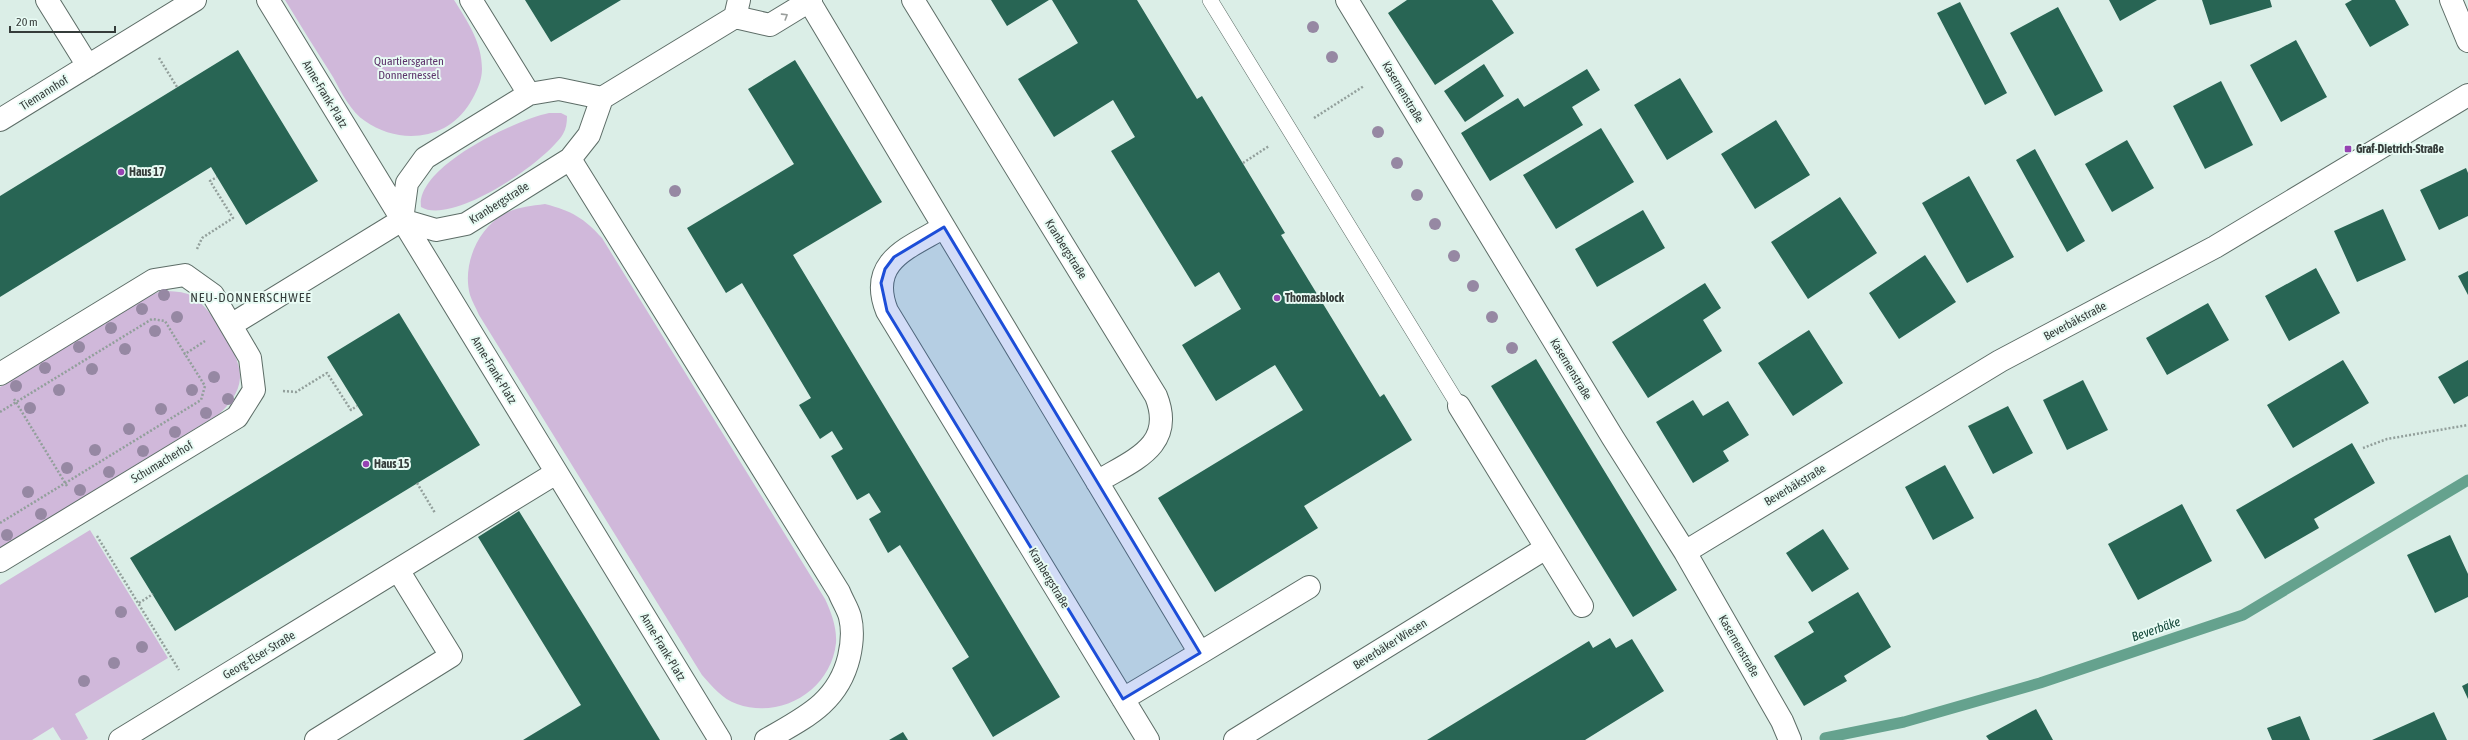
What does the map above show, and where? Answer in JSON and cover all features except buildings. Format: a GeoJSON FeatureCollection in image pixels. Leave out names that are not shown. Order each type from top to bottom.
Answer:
{"type":"FeatureCollection","features":[{"type":"Feature","properties":{"kind":"street"},"geometry":{"type":"LineString","coordinates":[[47,0],[88,66]]}},
{"type":"Feature","properties":{"kind":"street","name":"Tiemannhof"},"geometry":{"type":"LineString","coordinates":[[0,120],[195,0]]}},
{"type":"Feature","properties":{"kind":"street","name":"Anne-Frank-Platz"},"geometry":{"type":"LineString","coordinates":[[268,0],[720,740]]}},
{"type":"Feature","properties":{"kind":"street"},"geometry":{"type":"LineString","coordinates":[[471,0],[529,94]]}},
{"type":"Feature","properties":{"kind":"street","name":"Kranbergstraße"},"geometry":{"type":"LineString","coordinates":[[913,0],[1156,396],[1162,409],[1160,431],[1148,450],[1098,482]]}},
{"type":"Feature","properties":{"kind":"street","name":"Kasernenstraße"},"geometry":{"type":"LineString","coordinates":[[1347,0],[1684,552],[1782,721],[1790,740]]}},
{"type":"Feature","properties":{"kind":"street"},"geometry":{"type":"LineString","coordinates":[[2451,0],[2468,41]]}},
{"type":"Feature","properties":{"kind":"street"},"geometry":{"type":"LineString","coordinates":[[231,325],[402,220],[407,184],[425,158],[529,94],[559,89],[602,98],[737,8],[770,25],[810,1],[1200,653]]}},
{"type":"Feature","properties":{"kind":"street","name":"Beverbäkstraße"},"geometry":{"type":"LineString","coordinates":[[1684,552],[2000,361],[2214,247],[2468,95]]}},
{"type":"Feature","properties":{"kind":"street","name":"Kranbergstraße"},"geometry":{"type":"LineString","coordinates":[[402,220],[436,230],[466,224],[570,160],[589,135],[602,98]]}},
{"type":"Feature","properties":{"kind":"street"},"geometry":{"type":"LineString","coordinates":[[570,160],[839,592],[850,617],[852,645],[845,672],[831,696],[810,714],[766,740]]}},
{"type":"Feature","properties":{"kind":"street","name":"Kranbergstraße"},"geometry":{"type":"LineString","coordinates":[[944,227],[894,257],[885,269],[881,283],[881,297],[886,311],[1148,740]]}},
{"type":"Feature","properties":{"kind":"street"},"geometry":{"type":"LineString","coordinates":[[0,374],[154,280],[185,275],[213,295],[250,358],[254,390]]}},
{"type":"Feature","properties":{"kind":"street","name":"Schumacherhof"},"geometry":{"type":"LineString","coordinates":[[0,561],[237,417],[254,390]]}},
{"type":"Feature","properties":{"kind":"street"},"geometry":{"type":"LineString","coordinates":[[1459,406],[1582,606]]}},
{"type":"Feature","properties":{"kind":"street","name":"Georg-Elser-Straße"},"geometry":{"type":"LineString","coordinates":[[120,740],[556,473]]}},
{"type":"Feature","properties":{"kind":"street","name":"Beverbäker Wiesen"},"geometry":{"type":"LineString","coordinates":[[1235,740],[1546,548]]}},
{"type":"Feature","properties":{"kind":"street"},"geometry":{"type":"LineString","coordinates":[[316,740],[451,656],[398,570]]}},
{"type":"Feature","properties":{"kind":"street"},"geometry":{"type":"LineString","coordinates":[[1123,699],[1309,587]]}},
{"type":"Feature","properties":{"kind":"lane"},"geometry":{"type":"LineString","coordinates":[[1210,0],[1459,406]]}},
{"type":"Feature","properties":{"kind":"path"},"geometry":{"type":"LineString","coordinates":[[144,32],[177,88]]}},
{"type":"Feature","properties":{"kind":"path"},"geometry":{"type":"LineString","coordinates":[[1243,163],[1366,85],[1394,78]]}},
{"type":"Feature","properties":{"kind":"path"},"geometry":{"type":"LineString","coordinates":[[185,275],[202,238],[233,218],[210,181],[217,177]]}},
{"type":"Feature","properties":{"kind":"path"},"geometry":{"type":"LineString","coordinates":[[0,412],[152,319],[165,321],[205,386],[202,400],[0,523]]}},
{"type":"Feature","properties":{"kind":"path"},"geometry":{"type":"LineString","coordinates":[[185,354],[231,325]]}},
{"type":"Feature","properties":{"kind":"path"},"geometry":{"type":"LineString","coordinates":[[254,390],[296,392],[327,372],[351,410],[357,406]]}},
{"type":"Feature","properties":{"kind":"path"},"geometry":{"type":"LineString","coordinates":[[12,396],[194,694]]}},
{"type":"Feature","properties":{"kind":"path"},"geometry":{"type":"LineString","coordinates":[[2363,448],[2387,439],[2468,425]]}},
{"type":"Feature","properties":{"kind":"path"},"geometry":{"type":"LineString","coordinates":[[416,483],[450,538]]}},
{"type":"Feature","properties":{"kind":"path"},"geometry":{"type":"LineString","coordinates":[[138,603],[153,594]]}},
{"type":"Feature","properties":{"kind":"highlighted area"},"geometry":{"type":"Polygon","coordinates":[[[944,227],[1200,653],[1123,699],[887,311],[881,283],[885,269],[894,257],[944,227]]]}},
{"type":"Feature","properties":{"kind":"green space","name":"Quartiersgarten Donnernessel"},"geometry":{"type":"Polygon","coordinates":[[[285,0],[454,0],[469,25],[480,50],[482,73],[480,82],[470,103],[460,116],[449,125],[436,132],[407,136],[393,134],[378,129],[360,117],[351,107],[285,0]]]}},
{"type":"Feature","properties":{"kind":"green space"},"geometry":{"type":"Polygon","coordinates":[[[549,113],[561,113],[567,116],[564,132],[553,146],[538,160],[519,174],[475,200],[454,208],[435,210],[421,207],[424,191],[434,176],[451,161],[471,147],[493,135],[534,117],[549,113]]]}},
{"type":"Feature","properties":{"kind":"green space"},"geometry":{"type":"Polygon","coordinates":[[[545,204],[563,209],[577,216],[602,238],[825,599],[836,631],[836,643],[832,660],[825,675],[814,687],[801,697],[786,704],[770,708],[754,708],[737,704],[727,699],[702,675],[479,315],[470,295],[468,272],[474,249],[479,239],[494,221],[504,214],[519,208],[545,204]]]}},
{"type":"Feature","properties":{"kind":"green space"},"geometry":{"type":"Polygon","coordinates":[[[161,291],[185,293],[196,299],[223,331],[236,357],[239,368],[240,378],[238,389],[233,398],[219,414],[0,548],[0,387],[147,297],[161,291]]]}},
{"type":"Feature","properties":{"kind":"green space"},"geometry":{"type":"Polygon","coordinates":[[[90,530],[168,658],[75,714],[88,738],[85,740],[61,740],[53,727],[32,740],[0,740],[0,585],[90,530]]]}},
{"type":"Feature","properties":{"kind":"waterway","name":"Beverbäke"},"geometry":{"type":"LineString","coordinates":[[1825,738],[1904,722],[2040,683],[2243,615],[2468,480]]}},
{"type":"Feature","properties":{"kind":"place","name":"Graf-Dietrich-Straße"},"geometry":{"type":"Point","coordinates":[2348,149]}},
{"type":"Feature","properties":{"kind":"place","name":"Haus 17"},"geometry":{"type":"Point","coordinates":[121,172]}},
{"type":"Feature","properties":{"kind":"place","name":"Thomasblock"},"geometry":{"type":"Point","coordinates":[1277,298]}},
{"type":"Feature","properties":{"kind":"place","name":"Haus 15"},"geometry":{"type":"Point","coordinates":[366,464]}},
{"type":"Feature","properties":{"kind":"district","name":"NEU-DONNERSCHWEE"},"geometry":{"type":"Point","coordinates":[251,297]}}]}
